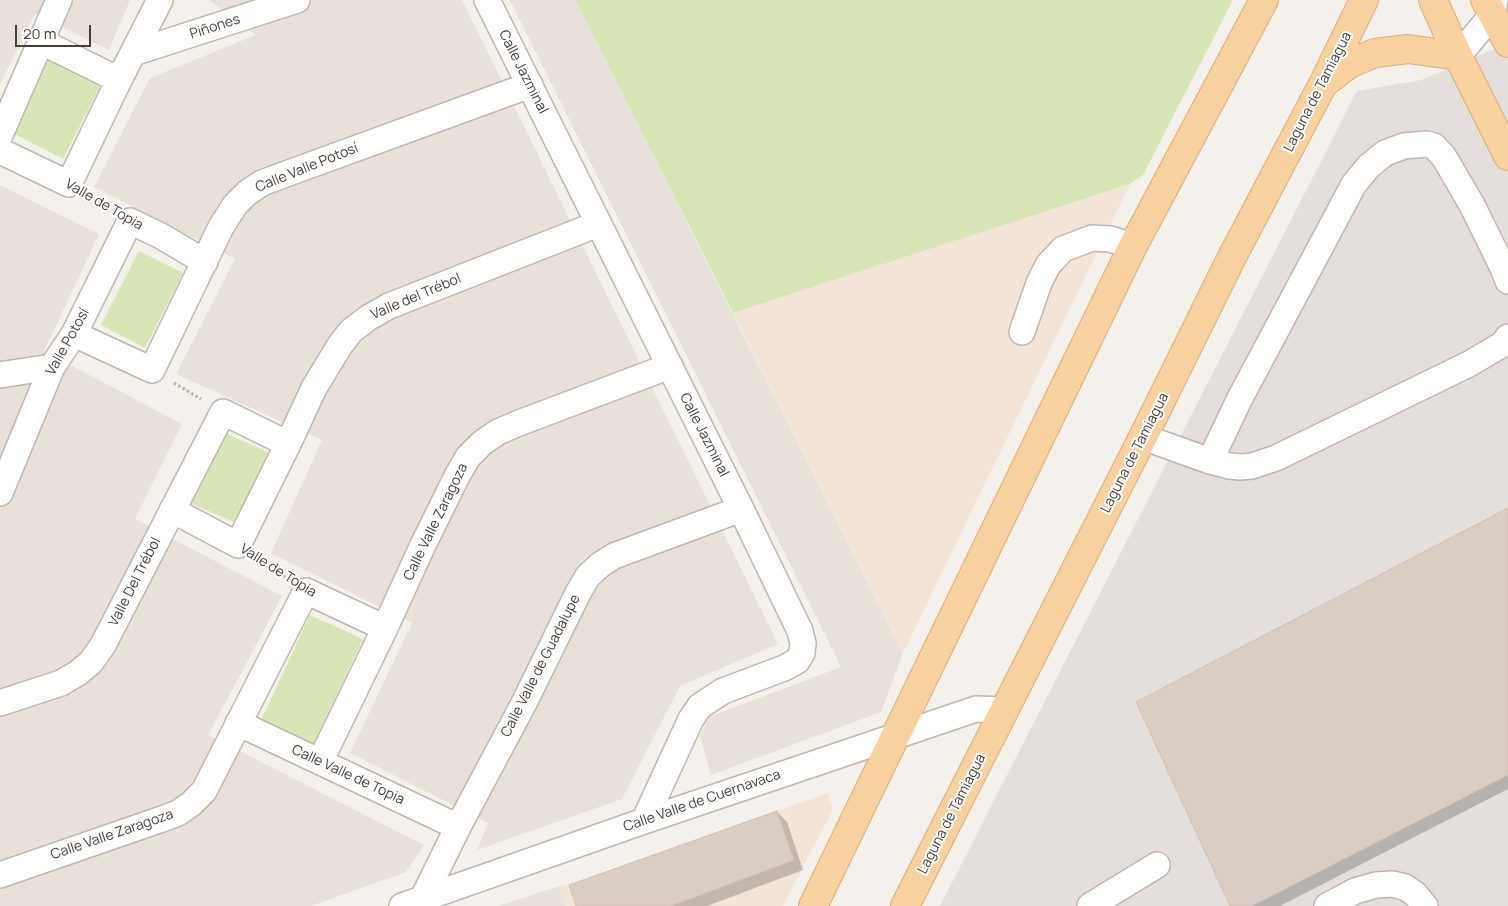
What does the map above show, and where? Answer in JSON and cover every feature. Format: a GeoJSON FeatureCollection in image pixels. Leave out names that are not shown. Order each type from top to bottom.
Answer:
{"type":"FeatureCollection","features":[{"type":"Feature","properties":{"kind":"main road"},"geometry":{"type":"LineString","coordinates":[[813,906],[1133,246],[1264,0]]}},
{"type":"Feature","properties":{"kind":"main road","name":"Laguna de Tamiagua"},"geometry":{"type":"LineString","coordinates":[[905,906],[1143,437],[1232,257],[1364,0]]}},
{"type":"Feature","properties":{"kind":"main road"},"geometry":{"type":"LineString","coordinates":[[1433,0],[1458,56],[1505,141]]}},
{"type":"Feature","properties":{"kind":"main road"},"geometry":{"type":"LineString","coordinates":[[1491,5],[1508,43]]}},
{"type":"Feature","properties":{"kind":"main road"},"geometry":{"type":"LineString","coordinates":[[1322,84],[1348,64],[1375,53],[1408,49],[1458,56]]}},
{"type":"Feature","properties":{"kind":"street"},"geometry":{"type":"LineString","coordinates":[[0,135],[59,0]]}},
{"type":"Feature","properties":{"kind":"street"},"geometry":{"type":"LineString","coordinates":[[69,184],[160,0]]}},
{"type":"Feature","properties":{"kind":"street","name":"Piñones"},"geometry":{"type":"LineString","coordinates":[[133,53],[297,0]]}},
{"type":"Feature","properties":{"kind":"street","name":"Calle Jazminal"},"geometry":{"type":"LineString","coordinates":[[487,0],[741,508],[800,631],[803,643],[802,653],[797,661],[784,668],[723,691],[700,706],[691,719],[644,821]]}},
{"type":"Feature","properties":{"kind":"street"},"geometry":{"type":"LineString","coordinates":[[1458,56],[1491,5]]}},
{"type":"Feature","properties":{"kind":"street"},"geometry":{"type":"LineString","coordinates":[[42,42],[119,80]]}},
{"type":"Feature","properties":{"kind":"street","name":"Calle Valle Potosí"},"geometry":{"type":"LineString","coordinates":[[152,370],[222,227],[235,205],[247,193],[262,183],[530,85]]}},
{"type":"Feature","properties":{"kind":"street"},"geometry":{"type":"LineString","coordinates":[[1210,461],[1239,400],[1354,184],[1369,166],[1385,152],[1404,146],[1426,144],[1434,146],[1444,157],[1472,205],[1504,268],[1508,282]]}},
{"type":"Feature","properties":{"kind":"street","name":"Valle de Topia"},"geometry":{"type":"LineString","coordinates":[[0,151],[69,184]]}},
{"type":"Feature","properties":{"kind":"street","name":"Valle de Topia"},"geometry":{"type":"LineString","coordinates":[[130,221],[161,236],[205,262]]}},
{"type":"Feature","properties":{"kind":"street","name":"Valle Potosí"},"geometry":{"type":"LineString","coordinates":[[0,493],[52,367],[74,334],[130,221]]}},
{"type":"Feature","properties":{"kind":"street","name":"Valle del Trébol"},"geometry":{"type":"LineString","coordinates":[[238,545],[314,388],[340,345],[351,331],[368,318],[389,306],[598,224]]}},
{"type":"Feature","properties":{"kind":"street"},"geometry":{"type":"LineString","coordinates":[[1022,332],[1039,284],[1048,265],[1063,249],[1092,238],[1110,239],[1133,246]]}},
{"type":"Feature","properties":{"kind":"street"},"geometry":{"type":"LineString","coordinates":[[74,334],[152,370]]}},
{"type":"Feature","properties":{"kind":"street"},"geometry":{"type":"LineString","coordinates":[[1143,437],[1210,461],[1240,467],[1252,466],[1276,458],[1469,364],[1503,344],[1508,337]]}},
{"type":"Feature","properties":{"kind":"street","name":"Calle Valle Zaragoza"},"geometry":{"type":"LineString","coordinates":[[320,762],[422,547],[468,457],[482,443],[498,432],[670,366]]}},
{"type":"Feature","properties":{"kind":"street"},"geometry":{"type":"LineString","coordinates":[[0,375],[52,367]]}},
{"type":"Feature","properties":{"kind":"street"},"geometry":{"type":"LineString","coordinates":[[223,412],[288,444]]}},
{"type":"Feature","properties":{"kind":"street","name":"Valle Del Trébol"},"geometry":{"type":"LineString","coordinates":[[0,703],[61,683],[92,662],[103,645],[223,412]]}},
{"type":"Feature","properties":{"kind":"street","name":"Calle Valle de Guadalupe"},"geometry":{"type":"LineString","coordinates":[[414,904],[458,827],[524,703],[588,576],[614,556],[741,508]]}},
{"type":"Feature","properties":{"kind":"street","name":"Valle de Topia"},"geometry":{"type":"LineString","coordinates":[[172,510],[238,545]]}},
{"type":"Feature","properties":{"kind":"street","name":"Valle de Topia"},"geometry":{"type":"LineString","coordinates":[[306,591],[385,628]]}},
{"type":"Feature","properties":{"kind":"street","name":"Calle Valle Zaragoza"},"geometry":{"type":"LineString","coordinates":[[0,875],[178,812],[191,804],[204,790],[306,591]]}},
{"type":"Feature","properties":{"kind":"street","name":"Calle Valle de Cuernavaca"},"geometry":{"type":"LineString","coordinates":[[414,904],[644,821],[976,709],[1005,710]]}},
{"type":"Feature","properties":{"kind":"street","name":"Calle Valle de Topia"},"geometry":{"type":"LineString","coordinates":[[238,722],[458,827]]}},
{"type":"Feature","properties":{"kind":"street"},"geometry":{"type":"LineString","coordinates":[[1090,906],[1156,865]]}},
{"type":"Feature","properties":{"kind":"street"},"geometry":{"type":"LineString","coordinates":[[1331,905],[1356,891],[1376,885],[1392,884],[1405,887],[1415,894],[1425,906]]}},
{"type":"Feature","properties":{"kind":"path","name":"Valle de Topia"},"geometry":{"type":"LineString","coordinates":[[69,184],[130,221]]}},
{"type":"Feature","properties":{"kind":"path"},"geometry":{"type":"LineString","coordinates":[[152,370],[223,412]]}},
{"type":"Feature","properties":{"kind":"path","name":"Valle de Topia"},"geometry":{"type":"LineString","coordinates":[[238,545],[306,591]]}},
{"type":"Feature","properties":{"kind":"shaded area"},"geometry":{"type":"Polygon","coordinates":[[[0,0],[130,0],[109,50],[35,14],[0,84],[0,0]]]}},
{"type":"Feature","properties":{"kind":"shaded area"},"geometry":{"type":"Polygon","coordinates":[[[209,0],[462,0],[778,644],[680,686],[622,799],[477,850],[488,823],[350,753],[412,623],[271,553],[322,440],[176,374],[235,259],[94,187],[150,78],[256,35],[209,0]]]}},
{"type":"Feature","properties":{"kind":"shaded area"},"geometry":{"type":"Polygon","coordinates":[[[510,0],[575,0],[903,653],[881,712],[711,775],[700,737],[709,717],[841,667],[510,0]]]}},
{"type":"Feature","properties":{"kind":"shaded area"},"geometry":{"type":"Polygon","coordinates":[[[1508,43],[1508,906],[940,906],[1357,91],[1421,80],[1508,43]]]}},
{"type":"Feature","properties":{"kind":"shaded area"},"geometry":{"type":"Polygon","coordinates":[[[1130,184],[903,653],[733,313],[1130,184]]]}},
{"type":"Feature","properties":{"kind":"shaded area"},"geometry":{"type":"Polygon","coordinates":[[[0,185],[99,234],[44,351],[182,424],[135,519],[282,596],[208,735],[424,845],[406,872],[311,906],[0,906],[0,185]]]}},
{"type":"Feature","properties":{"kind":"shaded area"},"geometry":{"type":"Polygon","coordinates":[[[828,793],[833,809],[783,906],[566,906],[559,886],[569,885],[828,793]]]}},
{"type":"Feature","properties":{"kind":"shaded area"},"geometry":{"type":"Polygon","coordinates":[[[559,886],[566,906],[499,906],[559,886]]]}},
{"type":"Feature","properties":{"kind":"green space"},"geometry":{"type":"Polygon","coordinates":[[[575,0],[1233,0],[1143,175],[1130,184],[733,313],[575,0]]]}},
{"type":"Feature","properties":{"kind":"green space"},"geometry":{"type":"Polygon","coordinates":[[[46,54],[102,82],[63,159],[7,130],[46,54]]]}},
{"type":"Feature","properties":{"kind":"green space"},"geometry":{"type":"Polygon","coordinates":[[[139,251],[183,273],[145,348],[101,325],[139,251]]]}},
{"type":"Feature","properties":{"kind":"green space"},"geometry":{"type":"Polygon","coordinates":[[[218,430],[270,453],[238,524],[186,501],[218,430]]]}},
{"type":"Feature","properties":{"kind":"green space"},"geometry":{"type":"Polygon","coordinates":[[[310,615],[363,639],[313,745],[261,720],[310,615]]]}},
{"type":"Feature","properties":{"kind":"building"},"geometry":{"type":"Polygon","coordinates":[[[1508,508],[1508,775],[1252,906],[1230,906],[1136,702],[1508,508]]]}},
{"type":"Feature","properties":{"kind":"building"},"geometry":{"type":"Polygon","coordinates":[[[777,811],[794,860],[671,906],[576,906],[569,885],[777,811]]]}}]}
